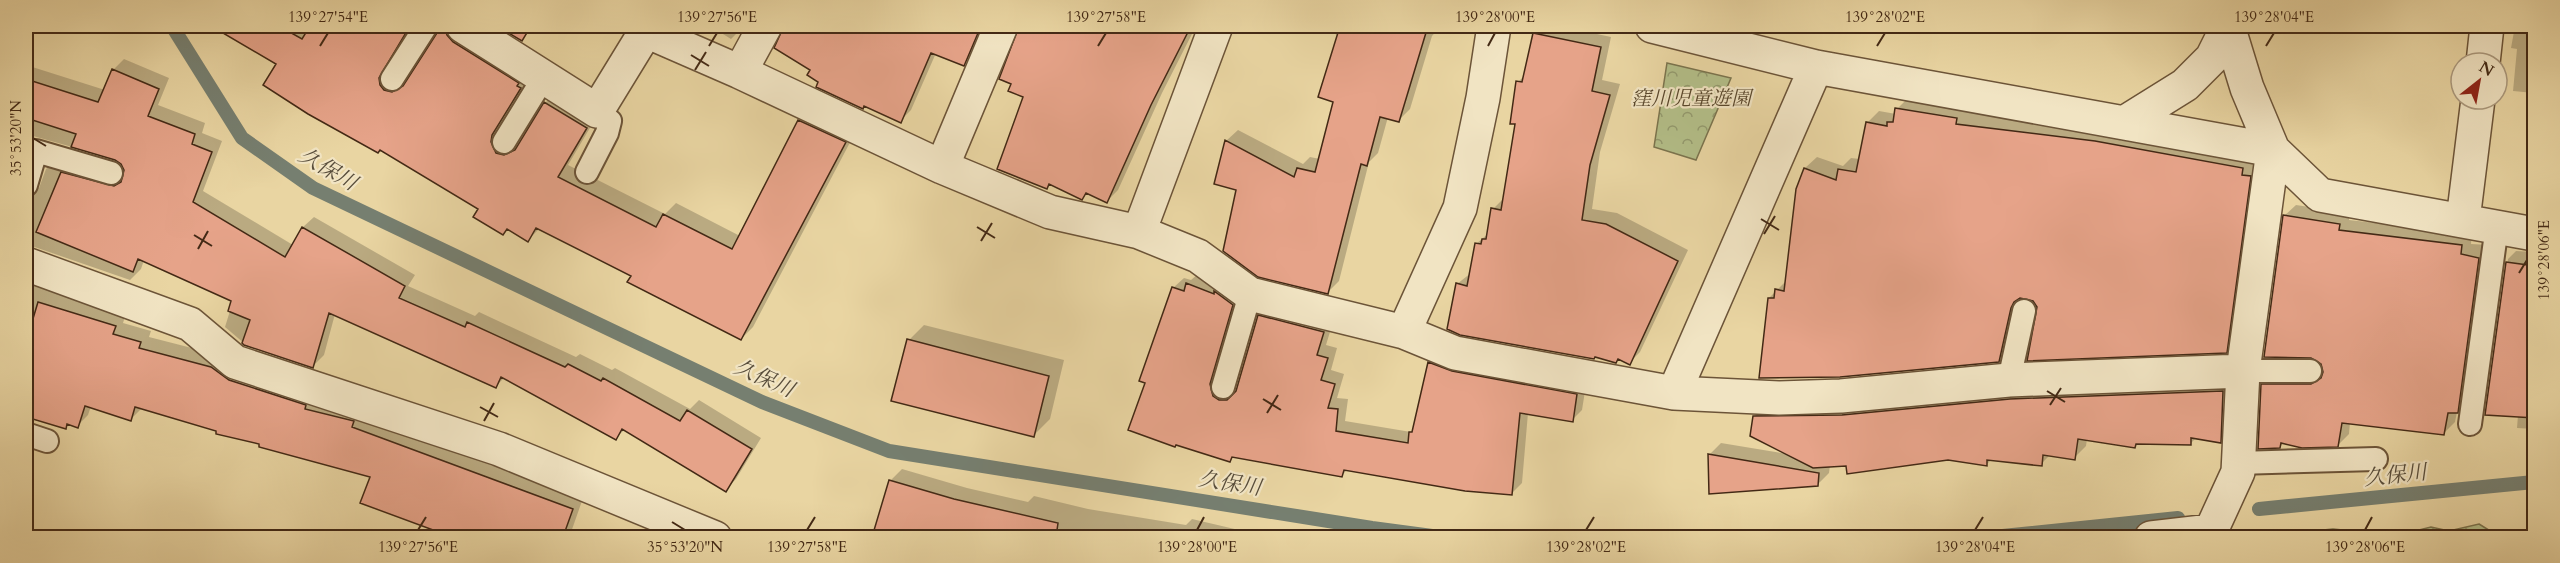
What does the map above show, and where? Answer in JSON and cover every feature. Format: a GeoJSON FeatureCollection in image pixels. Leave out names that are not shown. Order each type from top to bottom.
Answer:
{"type":"FeatureCollection","features":[{"type":"Feature","properties":{"kind":"street"},"geometry":{"type":"LineString","coordinates":[[464,26],[597,111],[646,31],[740,72],[942,167],[1050,212],[1139,232],[1198,256],[1250,294],[1404,332],[1455,353],[1674,393],[1779,398],[1841,396],[2009,380],[2243,371]]}},
{"type":"Feature","properties":{"kind":"street"},"geometry":{"type":"LineString","coordinates":[[740,72],[765,26]]}},
{"type":"Feature","properties":{"kind":"street"},"geometry":{"type":"LineString","coordinates":[[942,167],[1000,26]]}},
{"type":"Feature","properties":{"kind":"street"},"geometry":{"type":"LineString","coordinates":[[1139,232],[1215,26]]}},
{"type":"Feature","properties":{"kind":"street"},"geometry":{"type":"LineString","coordinates":[[1404,332],[1460,207],[1483,98],[1494,26]]}},
{"type":"Feature","properties":{"kind":"street"},"geometry":{"type":"LineString","coordinates":[[1652,26],[1816,67],[2273,150]]}},
{"type":"Feature","properties":{"kind":"street"},"geometry":{"type":"LineString","coordinates":[[2124,123],[2185,85],[2212,58],[2228,26]]}},
{"type":"Feature","properties":{"kind":"street"},"geometry":{"type":"LineString","coordinates":[[2228,26],[2247,88],[2273,150],[2320,195],[2535,234]]}},
{"type":"Feature","properties":{"kind":"street"},"geometry":{"type":"LineString","coordinates":[[2484,51],[2487,26]]}},
{"type":"Feature","properties":{"kind":"street"},"geometry":{"type":"LineString","coordinates":[[1674,393],[1816,67]]}},
{"type":"Feature","properties":{"kind":"street"},"geometry":{"type":"LineString","coordinates":[[2463,220],[2477,111]]}},
{"type":"Feature","properties":{"kind":"street"},"geometry":{"type":"LineString","coordinates":[[2151,537],[2211,531],[2238,472],[2243,371],[2273,150]]}},
{"type":"Feature","properties":{"kind":"street"},"geometry":{"type":"LineString","coordinates":[[26,264],[190,324],[235,362],[499,449],[715,537]]}},
{"type":"Feature","properties":{"kind":"lane"},"geometry":{"type":"LineString","coordinates":[[392,79],[426,26]]}},
{"type":"Feature","properties":{"kind":"lane"},"geometry":{"type":"LineString","coordinates":[[504,142],[544,77]]}},
{"type":"Feature","properties":{"kind":"lane"},"geometry":{"type":"LineString","coordinates":[[587,172],[607,133],[610,121],[597,111]]}},
{"type":"Feature","properties":{"kind":"lane"},"geometry":{"type":"LineString","coordinates":[[26,185],[36,151],[111,173]]}},
{"type":"Feature","properties":{"kind":"lane"},"geometry":{"type":"LineString","coordinates":[[2470,424],[2497,226]]}},
{"type":"Feature","properties":{"kind":"lane"},"geometry":{"type":"LineString","coordinates":[[1223,387],[1250,294]]}},
{"type":"Feature","properties":{"kind":"lane"},"geometry":{"type":"LineString","coordinates":[[2009,380],[2024,311]]}},
{"type":"Feature","properties":{"kind":"lane"},"geometry":{"type":"LineString","coordinates":[[2243,371],[2310,371]]}},
{"type":"Feature","properties":{"kind":"lane"},"geometry":{"type":"LineString","coordinates":[[26,434],[47,441]]}},
{"type":"Feature","properties":{"kind":"lane"},"geometry":{"type":"LineString","coordinates":[[2238,463],[2376,459]]}},
{"type":"Feature","properties":{"kind":"green space","name":"窪川児童遊園"},"geometry":{"type":"Polygon","coordinates":[[[1667,63],[1731,78],[1696,160],[1654,147],[1667,63]]]}},
{"type":"Feature","properties":{"kind":"green space"},"geometry":{"type":"Polygon","coordinates":[[[2479,524],[2500,537],[2269,537],[2333,529],[2372,533],[2407,533],[2431,527],[2449,531],[2479,524]]]}},
{"type":"Feature","properties":{"kind":"building"},"geometry":{"type":"Polygon","coordinates":[[[211,26],[279,26],[302,39],[310,26],[410,26],[379,78],[384,90],[392,92],[403,86],[437,33],[439,26],[444,26],[453,42],[519,83],[517,86],[521,88],[492,135],[491,142],[496,153],[504,155],[515,150],[544,102],[587,128],[558,177],[656,227],[663,214],[732,249],[798,120],[846,142],[741,340],[627,282],[631,276],[536,228],[528,242],[507,229],[503,235],[473,217],[478,209],[380,150],[378,153],[308,114],[263,85],[276,64],[211,26]]]}},
{"type":"Feature","properties":{"kind":"building"},"geometry":{"type":"Polygon","coordinates":[[[497,26],[531,26],[522,41],[497,26]]]}},
{"type":"Feature","properties":{"kind":"building"},"geometry":{"type":"Polygon","coordinates":[[[784,26],[981,26],[964,66],[931,53],[901,123],[864,106],[863,109],[816,87],[818,82],[807,75],[810,70],[774,48],[784,26]]]}},
{"type":"Feature","properties":{"kind":"building"},"geometry":{"type":"Polygon","coordinates":[[[1019,26],[1191,26],[1151,105],[1107,203],[1086,193],[1082,200],[1049,184],[1047,189],[997,169],[1023,97],[1008,91],[1011,84],[999,79],[1019,26]]]}},
{"type":"Feature","properties":{"kind":"building"},"geometry":{"type":"Polygon","coordinates":[[[1340,26],[1428,26],[1399,122],[1380,117],[1367,166],[1361,164],[1328,294],[1258,277],[1223,251],[1236,190],[1214,184],[1225,140],[1294,177],[1297,168],[1315,172],[1333,102],[1318,97],[1340,26]]]}},
{"type":"Feature","properties":{"kind":"building"},"geometry":{"type":"Polygon","coordinates":[[[1533,33],[1601,47],[1592,91],[1610,95],[1590,165],[1582,220],[1606,224],[1678,261],[1630,365],[1618,359],[1616,363],[1595,357],[1594,359],[1460,335],[1447,329],[1456,283],[1467,286],[1475,243],[1481,244],[1482,239],[1486,239],[1491,208],[1501,210],[1515,124],[1510,124],[1516,81],[1522,82],[1533,33]]]}},
{"type":"Feature","properties":{"kind":"building"},"geometry":{"type":"Polygon","coordinates":[[[112,69],[159,89],[148,116],[195,134],[192,144],[212,152],[193,202],[285,257],[302,227],[405,286],[399,298],[465,327],[467,322],[565,367],[568,364],[601,381],[603,378],[680,421],[687,410],[752,449],[726,492],[622,429],[616,440],[501,377],[496,388],[329,313],[313,368],[244,345],[242,343],[250,320],[228,311],[231,301],[138,259],[133,272],[36,232],[61,172],[114,186],[121,182],[124,170],[115,160],[71,147],[76,134],[26,118],[26,79],[98,102],[112,69]]]}},
{"type":"Feature","properties":{"kind":"building"},"geometry":{"type":"Polygon","coordinates":[[[1895,108],[1957,118],[1956,124],[2095,141],[2243,168],[2242,175],[2251,176],[2227,353],[2027,361],[2037,307],[2033,301],[2020,298],[2011,308],[1999,362],[1840,377],[1759,378],[1768,298],[1774,298],[1775,289],[1784,291],[1796,189],[1804,168],[1836,180],[1838,169],[1856,172],[1866,122],[1887,126],[1887,122],[1893,122],[1895,108]]]}},
{"type":"Feature","properties":{"kind":"building"},"geometry":{"type":"Polygon","coordinates":[[[2283,215],[2340,224],[2339,230],[2462,245],[2461,254],[2479,258],[2458,413],[2448,413],[2444,435],[2342,423],[2338,447],[2302,448],[2281,443],[2280,448],[2258,449],[2261,384],[2311,384],[2321,378],[2323,372],[2321,364],[2311,358],[2264,357],[2283,215]]]}},
{"type":"Feature","properties":{"kind":"building"},"geometry":{"type":"Polygon","coordinates":[[[2506,262],[2535,266],[2535,418],[2485,415],[2506,262]]]}},
{"type":"Feature","properties":{"kind":"building"},"geometry":{"type":"Polygon","coordinates":[[[1186,283],[1214,294],[1214,291],[1233,305],[1210,384],[1213,396],[1219,400],[1227,400],[1236,391],[1258,315],[1324,332],[1317,355],[1328,358],[1321,380],[1335,384],[1328,408],[1338,409],[1336,431],[1408,443],[1428,362],[1452,371],[1577,394],[1573,422],[1520,413],[1512,495],[1465,491],[1344,470],[1342,477],[1232,457],[1230,462],[1176,445],[1175,447],[1128,430],[1145,383],[1139,381],[1172,287],[1184,291],[1186,283]]]}},
{"type":"Feature","properties":{"kind":"building"},"geometry":{"type":"Polygon","coordinates":[[[38,302],[116,326],[113,334],[141,342],[139,348],[211,367],[229,380],[306,405],[305,409],[354,421],[352,427],[573,509],[563,537],[452,537],[360,503],[370,477],[259,447],[259,444],[216,434],[216,431],[135,407],[131,421],[85,406],[78,428],[67,424],[66,429],[26,417],[26,320],[32,322],[38,302]]]}},
{"type":"Feature","properties":{"kind":"building"},"geometry":{"type":"Polygon","coordinates":[[[907,339],[1049,376],[1034,437],[891,401],[907,339]]]}},
{"type":"Feature","properties":{"kind":"building"},"geometry":{"type":"Polygon","coordinates":[[[2223,391],[2221,443],[2191,438],[2191,445],[2136,444],[2135,448],[2078,439],[2075,460],[2043,455],[2042,466],[1987,460],[1987,466],[1948,460],[1847,474],[1846,466],[1813,468],[1750,436],[1753,416],[1842,415],[2010,399],[2223,391]]]}},
{"type":"Feature","properties":{"kind":"building"},"geometry":{"type":"Polygon","coordinates":[[[1708,454],[1819,473],[1818,486],[1709,494],[1708,454]]]}},
{"type":"Feature","properties":{"kind":"building"},"geometry":{"type":"Polygon","coordinates":[[[889,480],[954,499],[1058,523],[1056,537],[872,537],[889,480]]]}},
{"type":"Feature","properties":{"kind":"waterway","name":"久保川"},"geometry":{"type":"LineString","coordinates":[[172,26],[242,138],[313,188],[762,402],[889,451],[1447,538]]}},
{"type":"Feature","properties":{"kind":"waterway","name":"久保川"},"geometry":{"type":"LineString","coordinates":[[2259,509],[2534,482]]}},
{"type":"Feature","properties":{"kind":"waterway","name":"久保川"},"geometry":{"type":"LineString","coordinates":[[1983,538],[2178,518]]}}]}
